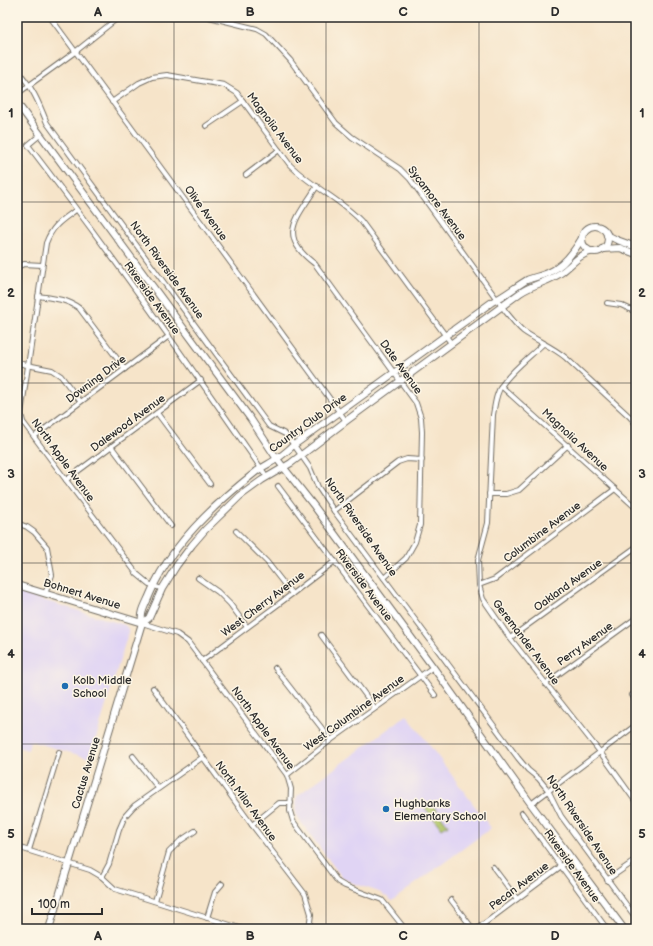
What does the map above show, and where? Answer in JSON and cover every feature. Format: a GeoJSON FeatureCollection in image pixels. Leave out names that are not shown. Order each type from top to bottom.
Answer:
{"type":"FeatureCollection","features":[{"type":"Feature","properties":{"kind":"main road","name":"North Riverside Avenue"},"geometry":{"type":"LineString","coordinates":[[17,103],[250,418],[277,459],[433,667],[624,929]]}},
{"type":"Feature","properties":{"kind":"main road"},"geometry":{"type":"LineString","coordinates":[[636,247],[607,235],[602,228],[593,226],[585,231],[582,238],[585,246],[593,252],[620,248],[636,254]]}},
{"type":"Feature","properties":{"kind":"main road"},"geometry":{"type":"LineString","coordinates":[[602,250],[608,243],[607,235]]}},
{"type":"Feature","properties":{"kind":"main road","name":"Country Club Drive"},"geometry":{"type":"LineString","coordinates":[[153,586],[165,566],[191,531],[219,503],[261,468],[277,459],[294,445],[492,302],[526,281],[556,268],[565,262],[575,250],[582,238]]}},
{"type":"Feature","properties":{"kind":"main road","name":"Country Club Drive"},"geometry":{"type":"LineString","coordinates":[[142,623],[149,618],[162,589],[177,565],[205,530],[240,496],[302,455],[451,343],[528,288],[549,280],[561,273],[582,255],[593,252]]}},
{"type":"Feature","properties":{"kind":"main road","name":"Bohnert Avenue"},"geometry":{"type":"LineString","coordinates":[[17,585],[142,623]]}},
{"type":"Feature","properties":{"kind":"main road","name":"Cactus Avenue"},"geometry":{"type":"LineString","coordinates":[[49,929],[142,623],[141,616],[153,586]]}},
{"type":"Feature","properties":{"kind":"street","name":"Olive Avenue"},"geometry":{"type":"LineString","coordinates":[[50,17],[346,421]]}},
{"type":"Feature","properties":{"kind":"street"},"geometry":{"type":"LineString","coordinates":[[17,94],[75,52],[119,17]]}},
{"type":"Feature","properties":{"kind":"street","name":"Sycamore Avenue"},"geometry":{"type":"LineString","coordinates":[[209,17],[257,29],[266,34],[290,60],[336,123],[352,137],[400,169],[410,179],[512,319],[524,331],[558,351],[636,424]]}},
{"type":"Feature","properties":{"kind":"street","name":"North Riverside Avenue"},"geometry":{"type":"LineString","coordinates":[[17,70],[36,97],[47,123],[269,426],[285,434],[302,455],[310,468],[318,487],[334,511],[518,758],[548,790],[562,816],[636,918]]}},
{"type":"Feature","properties":{"kind":"street","name":"Magnolia Avenue"},"geometry":{"type":"LineString","coordinates":[[112,102],[139,83],[152,77],[167,75],[224,85],[237,93],[290,165],[301,176],[350,209],[361,221],[451,343]]}},
{"type":"Feature","properties":{"kind":"street"},"geometry":{"type":"LineString","coordinates":[[206,126],[242,101]]}},
{"type":"Feature","properties":{"kind":"street","name":"Riverside Avenue"},"geometry":{"type":"LineString","coordinates":[[40,135],[28,145],[201,380],[261,468],[264,479]]}},
{"type":"Feature","properties":{"kind":"street"},"geometry":{"type":"LineString","coordinates":[[246,175],[279,150]]}},
{"type":"Feature","properties":{"kind":"street","name":"Date Avenue"},"geometry":{"type":"LineString","coordinates":[[317,186],[294,223],[292,236],[297,248],[315,264],[394,372],[416,403],[421,418],[422,460],[420,525],[415,542],[406,558],[384,578]]}},
{"type":"Feature","properties":{"kind":"street","name":"North Apple Avenue"},"geometry":{"type":"LineString","coordinates":[[76,210],[50,231],[46,243],[27,364],[21,414],[24,422],[66,480],[137,574],[153,586],[162,589]]}},
{"type":"Feature","properties":{"kind":"street"},"geometry":{"type":"LineString","coordinates":[[17,267],[24,264],[42,265]]}},
{"type":"Feature","properties":{"kind":"street"},"geometry":{"type":"LineString","coordinates":[[38,296],[64,300],[73,303],[80,308],[125,368]]}},
{"type":"Feature","properties":{"kind":"street"},"geometry":{"type":"LineString","coordinates":[[607,303],[621,305],[636,312]]}},
{"type":"Feature","properties":{"kind":"street","name":"Downing Drive"},"geometry":{"type":"LineString","coordinates":[[35,436],[169,336]]}},
{"type":"Feature","properties":{"kind":"street","name":"Geremander Avenue"},"geometry":{"type":"LineString","coordinates":[[544,343],[530,358],[515,369],[501,386],[496,398],[493,415],[488,523],[478,560],[479,585],[483,599],[510,638],[600,752],[636,802]]}},
{"type":"Feature","properties":{"kind":"street"},"geometry":{"type":"LineString","coordinates":[[17,362],[52,370],[61,376],[80,401]]}},
{"type":"Feature","properties":{"kind":"street","name":"Dalewood Avenue"},"geometry":{"type":"LineString","coordinates":[[66,480],[201,380]]}},
{"type":"Feature","properties":{"kind":"street","name":"Magnolia Avenue"},"geometry":{"type":"LineString","coordinates":[[501,386],[629,500],[636,508]]}},
{"type":"Feature","properties":{"kind":"street"},"geometry":{"type":"LineString","coordinates":[[157,413],[210,484]]}},
{"type":"Feature","properties":{"kind":"street"},"geometry":{"type":"LineString","coordinates":[[489,494],[506,494],[519,490],[568,445]]}},
{"type":"Feature","properties":{"kind":"street"},"geometry":{"type":"LineString","coordinates":[[111,446],[170,526]]}},
{"type":"Feature","properties":{"kind":"street"},"geometry":{"type":"LineString","coordinates":[[334,511],[398,462],[407,459],[422,460]]}},
{"type":"Feature","properties":{"kind":"street","name":"Riverside Avenue"},"geometry":{"type":"LineString","coordinates":[[278,486],[435,695]]}},
{"type":"Feature","properties":{"kind":"street","name":"Columbine Avenue"},"geometry":{"type":"LineString","coordinates":[[479,585],[495,579],[615,489]]}},
{"type":"Feature","properties":{"kind":"street"},"geometry":{"type":"LineString","coordinates":[[17,523],[34,532],[47,547],[52,575],[46,594]]}},
{"type":"Feature","properties":{"kind":"street"},"geometry":{"type":"LineString","coordinates":[[236,531],[267,562],[292,594]]}},
{"type":"Feature","properties":{"kind":"street","name":"Oakland Avenue"},"geometry":{"type":"LineString","coordinates":[[510,638],[636,547]]}},
{"type":"Feature","properties":{"kind":"street","name":"West Cherry Avenue"},"geometry":{"type":"LineString","coordinates":[[202,661],[335,561]]}},
{"type":"Feature","properties":{"kind":"street"},"geometry":{"type":"LineString","coordinates":[[198,578],[218,592],[230,604],[246,627]]}},
{"type":"Feature","properties":{"kind":"street","name":"Perry Avenue"},"geometry":{"type":"LineString","coordinates":[[545,684],[636,618]]}},
{"type":"Feature","properties":{"kind":"street","name":"North Apple Avenue"},"geometry":{"type":"LineString","coordinates":[[142,623],[177,634],[188,642],[287,775],[291,789],[290,811],[293,821],[334,878],[345,886],[382,900],[405,929]]}},
{"type":"Feature","properties":{"kind":"street"},"geometry":{"type":"LineString","coordinates":[[321,635],[376,708]]}},
{"type":"Feature","properties":{"kind":"street","name":"West Columbine Avenue"},"geometry":{"type":"LineString","coordinates":[[287,775],[331,740],[433,667]]}},
{"type":"Feature","properties":{"kind":"street"},"geometry":{"type":"LineString","coordinates":[[275,668],[331,740]]}},
{"type":"Feature","properties":{"kind":"street","name":"North Milor Avenue"},"geometry":{"type":"LineString","coordinates":[[153,688],[252,825],[305,894],[311,914],[309,929]]}},
{"type":"Feature","properties":{"kind":"street"},"geometry":{"type":"LineString","coordinates":[[632,695],[636,701]]}},
{"type":"Feature","properties":{"kind":"street"},"geometry":{"type":"LineString","coordinates":[[532,804],[548,790],[636,725]]}},
{"type":"Feature","properties":{"kind":"street"},"geometry":{"type":"LineString","coordinates":[[29,850],[59,752]]}},
{"type":"Feature","properties":{"kind":"street"},"geometry":{"type":"LineString","coordinates":[[133,756],[158,788]]}},
{"type":"Feature","properties":{"kind":"street"},"geometry":{"type":"LineString","coordinates":[[102,877],[109,864],[119,830],[125,816],[134,806],[203,757]]}},
{"type":"Feature","properties":{"kind":"street"},"geometry":{"type":"LineString","coordinates":[[252,825],[279,803],[291,802]]}},
{"type":"Feature","properties":{"kind":"street","name":"Riverside Avenue"},"geometry":{"type":"LineString","coordinates":[[522,813],[607,929]]}},
{"type":"Feature","properties":{"kind":"street"},"geometry":{"type":"LineString","coordinates":[[155,901],[169,852],[180,841],[195,831]]}},
{"type":"Feature","properties":{"kind":"street"},"geometry":{"type":"LineString","coordinates":[[17,847],[90,870],[102,877],[114,889],[243,929]]}},
{"type":"Feature","properties":{"kind":"street","name":"Pecan Avenue"},"geometry":{"type":"LineString","coordinates":[[477,929],[572,858]]}},
{"type":"Feature","properties":{"kind":"street"},"geometry":{"type":"LineString","coordinates":[[608,880],[636,860]]}},
{"type":"Feature","properties":{"kind":"street"},"geometry":{"type":"LineString","coordinates":[[493,867],[517,899]]}},
{"type":"Feature","properties":{"kind":"street"},"geometry":{"type":"LineString","coordinates":[[207,918],[215,892],[222,884]]}},
{"type":"Feature","properties":{"kind":"street"},"geometry":{"type":"LineString","coordinates":[[451,900],[473,929]]}},
{"type":"Feature","properties":{"kind":"shaded area","name":"Kolb Middle School"},"geometry":{"type":"Polygon","coordinates":[[[17,592],[125,625],[129,630],[89,758],[30,741],[28,750],[17,747],[17,592]]]}},
{"type":"Feature","properties":{"kind":"shaded area","name":"Hughbanks Elementary School"},"geometry":{"type":"Polygon","coordinates":[[[407,715],[491,828],[392,901],[379,892],[350,882],[341,876],[300,821],[296,813],[296,805],[297,796],[407,715]]]}},
{"type":"Feature","properties":{"kind":"green space"},"geometry":{"type":"Polygon","coordinates":[[[431,803],[448,825],[442,829],[425,808],[431,803]]]}},
{"type":"Feature","properties":{"kind":"place","name":"Kolb Middle School"},"geometry":{"type":"Point","coordinates":[65,686]}},
{"type":"Feature","properties":{"kind":"place","name":"Hughbanks Elementary School"},"geometry":{"type":"Point","coordinates":[386,809]}}]}
